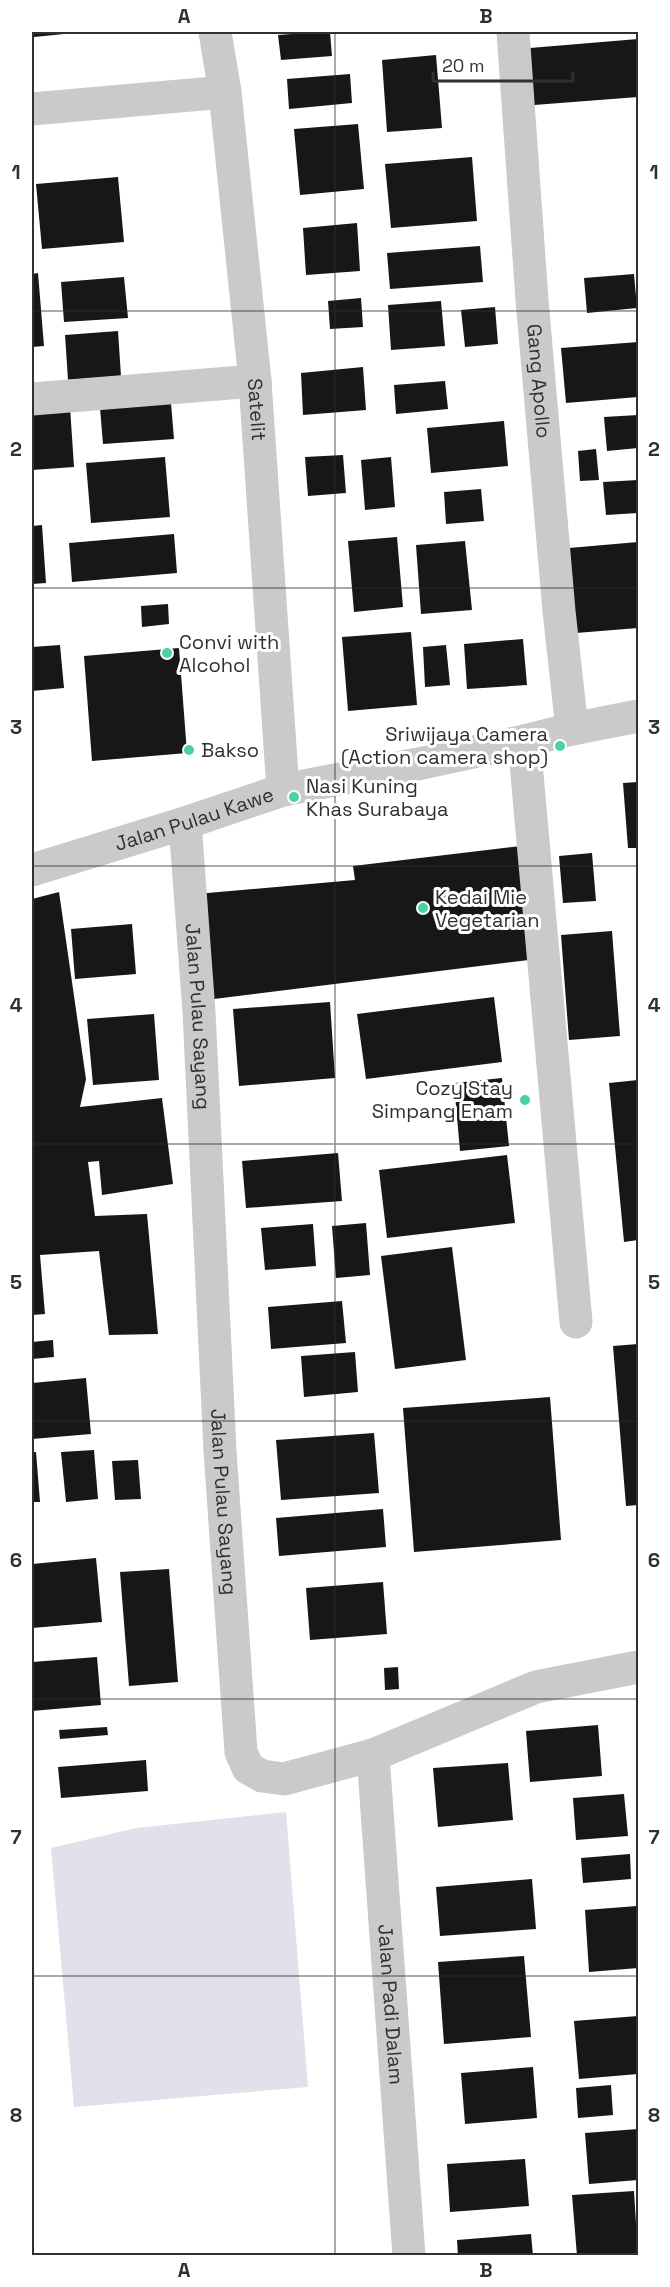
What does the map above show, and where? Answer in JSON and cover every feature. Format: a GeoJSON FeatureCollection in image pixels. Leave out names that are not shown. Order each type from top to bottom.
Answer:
{"type":"FeatureCollection","features":[{"type":"Feature","properties":{"kind":"street","name":"Satelit"},"geometry":{"type":"LineString","coordinates":[[215,32],[225,92],[255,381],[283,790]]}},
{"type":"Feature","properties":{"kind":"street","name":"Gang Apollo"},"geometry":{"type":"LineString","coordinates":[[513,32],[532,300],[559,610],[572,729]]}},
{"type":"Feature","properties":{"kind":"street"},"geometry":{"type":"LineString","coordinates":[[32,109],[225,92]]}},
{"type":"Feature","properties":{"kind":"street"},"geometry":{"type":"LineString","coordinates":[[32,399],[255,381]]}},
{"type":"Feature","properties":{"kind":"street","name":"Jalan Pulau Kawe"},"geometry":{"type":"LineString","coordinates":[[32,870],[283,790],[639,716]]}},
{"type":"Feature","properties":{"kind":"street"},"geometry":{"type":"LineString","coordinates":[[524,741],[576,1322]]}},
{"type":"Feature","properties":{"kind":"street","name":"Jalan Pulau Sayang"},"geometry":{"type":"LineString","coordinates":[[185,823],[199,1012],[220,1451],[241,1752],[248,1768],[262,1776],[284,1779],[373,1755],[536,1687],[639,1667]]}},
{"type":"Feature","properties":{"kind":"street","name":"Jalan Padi Dalam"},"geometry":{"type":"LineString","coordinates":[[373,1755],[409,2256]]}},
{"type":"Feature","properties":{"kind":"shaded area"},"geometry":{"type":"Polygon","coordinates":[[[286,1812],[308,2087],[74,2107],[51,1848],[136,1828],[286,1812]]]}},
{"type":"Feature","properties":{"kind":"building"},"geometry":{"type":"Polygon","coordinates":[[[34,32],[74,32],[74,33],[34,37],[34,32]]]}},
{"type":"Feature","properties":{"kind":"building"},"geometry":{"type":"Polygon","coordinates":[[[330,32],[332,56],[281,60],[278,35],[330,32]]]}},
{"type":"Feature","properties":{"kind":"building"},"geometry":{"type":"Polygon","coordinates":[[[638,39],[638,97],[534,105],[530,48],[638,39]]]}},
{"type":"Feature","properties":{"kind":"building"},"geometry":{"type":"Polygon","coordinates":[[[436,55],[442,128],[387,132],[382,60],[436,55]]]}},
{"type":"Feature","properties":{"kind":"building"},"geometry":{"type":"Polygon","coordinates":[[[350,74],[352,103],[289,109],[287,79],[350,74]]]}},
{"type":"Feature","properties":{"kind":"building"},"geometry":{"type":"Polygon","coordinates":[[[358,124],[364,189],[300,195],[294,129],[358,124]]]}},
{"type":"Feature","properties":{"kind":"building"},"geometry":{"type":"Polygon","coordinates":[[[472,157],[477,221],[391,228],[385,164],[472,157]]]}},
{"type":"Feature","properties":{"kind":"building"},"geometry":{"type":"Polygon","coordinates":[[[118,177],[124,242],[42,249],[36,184],[118,177]]]}},
{"type":"Feature","properties":{"kind":"building"},"geometry":{"type":"Polygon","coordinates":[[[357,223],[360,271],[306,275],[303,228],[357,223]]]}},
{"type":"Feature","properties":{"kind":"building"},"geometry":{"type":"Polygon","coordinates":[[[480,246],[483,282],[390,289],[387,253],[480,246]]]}},
{"type":"Feature","properties":{"kind":"building"},"geometry":{"type":"Polygon","coordinates":[[[38,273],[44,346],[32,347],[32,274],[38,273]]]}},
{"type":"Feature","properties":{"kind":"building"},"geometry":{"type":"Polygon","coordinates":[[[634,274],[637,308],[587,313],[584,278],[634,274]]]}},
{"type":"Feature","properties":{"kind":"building"},"geometry":{"type":"Polygon","coordinates":[[[124,277],[128,318],[64,322],[61,282],[124,277]]]}},
{"type":"Feature","properties":{"kind":"building"},"geometry":{"type":"Polygon","coordinates":[[[361,298],[363,327],[330,329],[328,301],[361,298]]]}},
{"type":"Feature","properties":{"kind":"building"},"geometry":{"type":"Polygon","coordinates":[[[441,301],[445,346],[391,350],[388,305],[441,301]]]}},
{"type":"Feature","properties":{"kind":"building"},"geometry":{"type":"Polygon","coordinates":[[[495,307],[498,344],[465,347],[461,310],[495,307]]]}},
{"type":"Feature","properties":{"kind":"building"},"geometry":{"type":"Polygon","coordinates":[[[118,331],[121,376],[68,380],[65,335],[118,331]]]}},
{"type":"Feature","properties":{"kind":"building"},"geometry":{"type":"Polygon","coordinates":[[[638,342],[638,397],[566,403],[561,348],[638,342]]]}},
{"type":"Feature","properties":{"kind":"building"},"geometry":{"type":"Polygon","coordinates":[[[363,367],[366,410],[303,415],[301,373],[363,367]]]}},
{"type":"Feature","properties":{"kind":"building"},"geometry":{"type":"Polygon","coordinates":[[[445,381],[448,409],[396,414],[394,385],[445,381]]]}},
{"type":"Feature","properties":{"kind":"building"},"geometry":{"type":"Polygon","coordinates":[[[171,403],[174,439],[103,444],[100,408],[171,403]]]}},
{"type":"Feature","properties":{"kind":"building"},"geometry":{"type":"Polygon","coordinates":[[[70,407],[74,467],[32,470],[32,410],[70,407]]]}},
{"type":"Feature","properties":{"kind":"building"},"geometry":{"type":"Polygon","coordinates":[[[638,415],[638,448],[607,451],[604,417],[638,415]]]}},
{"type":"Feature","properties":{"kind":"building"},"geometry":{"type":"Polygon","coordinates":[[[504,421],[508,466],[431,473],[427,428],[504,421]]]}},
{"type":"Feature","properties":{"kind":"building"},"geometry":{"type":"Polygon","coordinates":[[[596,449],[599,480],[580,481],[578,451],[596,449]]]}},
{"type":"Feature","properties":{"kind":"building"},"geometry":{"type":"Polygon","coordinates":[[[343,455],[346,493],[308,496],[305,457],[343,455]]]}},
{"type":"Feature","properties":{"kind":"building"},"geometry":{"type":"Polygon","coordinates":[[[165,457],[170,517],[91,523],[86,463],[165,457]]]}},
{"type":"Feature","properties":{"kind":"building"},"geometry":{"type":"Polygon","coordinates":[[[391,457],[395,507],[365,510],[361,460],[391,457]]]}},
{"type":"Feature","properties":{"kind":"building"},"geometry":{"type":"Polygon","coordinates":[[[638,480],[638,513],[606,515],[603,482],[638,480]]]}},
{"type":"Feature","properties":{"kind":"building"},"geometry":{"type":"Polygon","coordinates":[[[481,489],[484,521],[446,524],[444,492],[481,489]]]}},
{"type":"Feature","properties":{"kind":"building"},"geometry":{"type":"Polygon","coordinates":[[[42,525],[46,583],[32,584],[32,526],[42,525]]]}},
{"type":"Feature","properties":{"kind":"building"},"geometry":{"type":"Polygon","coordinates":[[[174,534],[177,573],[72,582],[69,543],[174,534]]]}},
{"type":"Feature","properties":{"kind":"building"},"geometry":{"type":"Polygon","coordinates":[[[397,537],[403,607],[354,612],[348,541],[397,537]]]}},
{"type":"Feature","properties":{"kind":"building"},"geometry":{"type":"Polygon","coordinates":[[[465,541],[472,610],[421,614],[416,545],[465,541]]]}},
{"type":"Feature","properties":{"kind":"building"},"geometry":{"type":"Polygon","coordinates":[[[638,542],[638,628],[576,633],[569,548],[638,542]]]}},
{"type":"Feature","properties":{"kind":"building"},"geometry":{"type":"Polygon","coordinates":[[[168,604],[169,624],[142,627],[141,606],[168,604]]]}},
{"type":"Feature","properties":{"kind":"building"},"geometry":{"type":"Polygon","coordinates":[[[411,632],[417,705],[348,711],[342,637],[411,632]]]}},
{"type":"Feature","properties":{"kind":"building"},"geometry":{"type":"Polygon","coordinates":[[[523,639],[527,685],[467,689],[464,644],[523,639]]]}},
{"type":"Feature","properties":{"kind":"building"},"geometry":{"type":"Polygon","coordinates":[[[60,645],[64,688],[32,691],[32,647],[60,645]]]}},
{"type":"Feature","properties":{"kind":"building"},"geometry":{"type":"Polygon","coordinates":[[[446,645],[450,685],[425,687],[423,647],[446,645]]]}},
{"type":"Feature","properties":{"kind":"building"},"geometry":{"type":"Polygon","coordinates":[[[179,648],[187,753],[92,761],[84,656],[179,648]]]}},
{"type":"Feature","properties":{"kind":"building"},"geometry":{"type":"Polygon","coordinates":[[[638,782],[638,848],[628,848],[623,783],[638,782]]]}},
{"type":"Feature","properties":{"kind":"building"},"geometry":{"type":"Polygon","coordinates":[[[521,846],[537,959],[206,1000],[196,894],[355,880],[353,866],[521,846]]]}},
{"type":"Feature","properties":{"kind":"building"},"geometry":{"type":"Polygon","coordinates":[[[592,853],[596,901],[563,903],[559,856],[592,853]]]}},
{"type":"Feature","properties":{"kind":"building"},"geometry":{"type":"Polygon","coordinates":[[[59,892],[86,1079],[80,1107],[162,1098],[173,1184],[102,1195],[99,1161],[88,1162],[95,1216],[147,1214],[158,1334],[109,1335],[99,1251],[40,1255],[45,1314],[32,1315],[32,899],[59,892]]]}},
{"type":"Feature","properties":{"kind":"building"},"geometry":{"type":"Polygon","coordinates":[[[132,924],[136,974],[75,979],[71,929],[132,924]]]}},
{"type":"Feature","properties":{"kind":"building"},"geometry":{"type":"Polygon","coordinates":[[[612,931],[620,1036],[569,1040],[561,935],[612,931]]]}},
{"type":"Feature","properties":{"kind":"building"},"geometry":{"type":"Polygon","coordinates":[[[494,997],[502,1062],[366,1079],[357,1014],[494,997]]]}},
{"type":"Feature","properties":{"kind":"building"},"geometry":{"type":"Polygon","coordinates":[[[330,1002],[335,1078],[239,1086],[233,1009],[330,1002]]]}},
{"type":"Feature","properties":{"kind":"building"},"geometry":{"type":"Polygon","coordinates":[[[154,1014],[159,1080],[93,1085],[87,1019],[154,1014]]]}},
{"type":"Feature","properties":{"kind":"building"},"geometry":{"type":"Polygon","coordinates":[[[502,1078],[509,1146],[460,1151],[454,1083],[502,1078]]]}},
{"type":"Feature","properties":{"kind":"building"},"geometry":{"type":"Polygon","coordinates":[[[638,1080],[638,1240],[624,1242],[609,1083],[638,1080]]]}},
{"type":"Feature","properties":{"kind":"building"},"geometry":{"type":"Polygon","coordinates":[[[338,1153],[342,1201],[246,1208],[242,1161],[338,1153]]]}},
{"type":"Feature","properties":{"kind":"building"},"geometry":{"type":"Polygon","coordinates":[[[507,1155],[515,1223],[387,1238],[379,1170],[507,1155]]]}},
{"type":"Feature","properties":{"kind":"building"},"geometry":{"type":"Polygon","coordinates":[[[366,1223],[370,1275],[336,1278],[332,1226],[366,1223]]]}},
{"type":"Feature","properties":{"kind":"building"},"geometry":{"type":"Polygon","coordinates":[[[313,1224],[316,1266],[265,1270],[261,1228],[313,1224]]]}},
{"type":"Feature","properties":{"kind":"building"},"geometry":{"type":"Polygon","coordinates":[[[452,1247],[466,1360],[395,1369],[381,1256],[452,1247]]]}},
{"type":"Feature","properties":{"kind":"building"},"geometry":{"type":"Polygon","coordinates":[[[342,1301],[346,1343],[271,1349],[268,1307],[342,1301]]]}},
{"type":"Feature","properties":{"kind":"building"},"geometry":{"type":"Polygon","coordinates":[[[53,1340],[54,1357],[32,1359],[32,1342],[53,1340]]]}},
{"type":"Feature","properties":{"kind":"building"},"geometry":{"type":"Polygon","coordinates":[[[638,1344],[638,1505],[626,1506],[613,1346],[638,1344]]]}},
{"type":"Feature","properties":{"kind":"building"},"geometry":{"type":"Polygon","coordinates":[[[355,1352],[358,1392],[304,1397],[301,1356],[355,1352]]]}},
{"type":"Feature","properties":{"kind":"building"},"geometry":{"type":"Polygon","coordinates":[[[86,1378],[91,1434],[32,1439],[32,1383],[86,1378]]]}},
{"type":"Feature","properties":{"kind":"building"},"geometry":{"type":"Polygon","coordinates":[[[550,1397],[561,1540],[414,1552],[403,1408],[550,1397]]]}},
{"type":"Feature","properties":{"kind":"building"},"geometry":{"type":"Polygon","coordinates":[[[374,1433],[379,1493],[281,1500],[276,1440],[374,1433]]]}},
{"type":"Feature","properties":{"kind":"building"},"geometry":{"type":"Polygon","coordinates":[[[94,1450],[98,1499],[66,1502],[61,1452],[94,1450]]]}},
{"type":"Feature","properties":{"kind":"building"},"geometry":{"type":"Polygon","coordinates":[[[32,1452],[36,1452],[40,1502],[32,1502],[32,1452]]]}},
{"type":"Feature","properties":{"kind":"building"},"geometry":{"type":"Polygon","coordinates":[[[138,1460],[141,1499],[115,1500],[112,1461],[138,1460]]]}},
{"type":"Feature","properties":{"kind":"building"},"geometry":{"type":"Polygon","coordinates":[[[383,1509],[386,1547],[279,1556],[276,1518],[383,1509]]]}},
{"type":"Feature","properties":{"kind":"building"},"geometry":{"type":"Polygon","coordinates":[[[96,1558],[102,1622],[32,1628],[32,1564],[96,1558]]]}},
{"type":"Feature","properties":{"kind":"building"},"geometry":{"type":"Polygon","coordinates":[[[169,1569],[178,1682],[129,1686],[120,1572],[169,1569]]]}},
{"type":"Feature","properties":{"kind":"building"},"geometry":{"type":"Polygon","coordinates":[[[383,1582],[387,1634],[310,1640],[306,1588],[383,1582]]]}},
{"type":"Feature","properties":{"kind":"building"},"geometry":{"type":"Polygon","coordinates":[[[97,1657],[101,1705],[32,1711],[32,1662],[97,1657]]]}},
{"type":"Feature","properties":{"kind":"building"},"geometry":{"type":"Polygon","coordinates":[[[398,1667],[399,1689],[385,1690],[384,1668],[398,1667]]]}},
{"type":"Feature","properties":{"kind":"building"},"geometry":{"type":"Polygon","coordinates":[[[598,1725],[602,1776],[530,1782],[526,1731],[598,1725]]]}},
{"type":"Feature","properties":{"kind":"building"},"geometry":{"type":"Polygon","coordinates":[[[107,1727],[108,1735],[60,1739],[59,1730],[107,1727]]]}},
{"type":"Feature","properties":{"kind":"building"},"geometry":{"type":"Polygon","coordinates":[[[146,1760],[148,1791],[61,1798],[58,1767],[146,1760]]]}},
{"type":"Feature","properties":{"kind":"building"},"geometry":{"type":"Polygon","coordinates":[[[508,1763],[513,1820],[438,1827],[433,1768],[508,1763]]]}},
{"type":"Feature","properties":{"kind":"building"},"geometry":{"type":"Polygon","coordinates":[[[624,1794],[628,1836],[576,1840],[573,1798],[624,1794]]]}},
{"type":"Feature","properties":{"kind":"building"},"geometry":{"type":"Polygon","coordinates":[[[630,1854],[631,1879],[583,1883],[581,1858],[630,1854]]]}},
{"type":"Feature","properties":{"kind":"building"},"geometry":{"type":"Polygon","coordinates":[[[532,1879],[536,1929],[440,1936],[436,1887],[532,1879]]]}},
{"type":"Feature","properties":{"kind":"building"},"geometry":{"type":"Polygon","coordinates":[[[637,1906],[638,1968],[589,1972],[585,1910],[637,1906]]]}},
{"type":"Feature","properties":{"kind":"building"},"geometry":{"type":"Polygon","coordinates":[[[524,1956],[531,2037],[444,2044],[438,1962],[524,1956]]]}},
{"type":"Feature","properties":{"kind":"building"},"geometry":{"type":"Polygon","coordinates":[[[638,2016],[638,2074],[579,2079],[574,2021],[638,2016]]]}},
{"type":"Feature","properties":{"kind":"building"},"geometry":{"type":"Polygon","coordinates":[[[533,2067],[537,2118],[465,2124],[461,2073],[533,2067]]]}},
{"type":"Feature","properties":{"kind":"building"},"geometry":{"type":"Polygon","coordinates":[[[611,2085],[613,2115],[578,2118],[576,2088],[611,2085]]]}},
{"type":"Feature","properties":{"kind":"building"},"geometry":{"type":"Polygon","coordinates":[[[638,2129],[638,2180],[589,2184],[585,2133],[638,2129]]]}},
{"type":"Feature","properties":{"kind":"building"},"geometry":{"type":"Polygon","coordinates":[[[525,2159],[529,2206],[450,2212],[447,2164],[525,2159]]]}},
{"type":"Feature","properties":{"kind":"building"},"geometry":{"type":"Polygon","coordinates":[[[634,2191],[638,2256],[577,2256],[572,2195],[634,2191]]]}},
{"type":"Feature","properties":{"kind":"building"},"geometry":{"type":"Polygon","coordinates":[[[531,2234],[533,2256],[458,2256],[457,2240],[531,2234]]]}},
{"type":"Feature","properties":{"kind":"place","name":"Convi with Alcohol"},"geometry":{"type":"Point","coordinates":[167,653]}},
{"type":"Feature","properties":{"kind":"place","name":"Sriwijaya Camera (Action camera shop)"},"geometry":{"type":"Point","coordinates":[560,746]}},
{"type":"Feature","properties":{"kind":"place","name":"Bakso"},"geometry":{"type":"Point","coordinates":[189,750]}},
{"type":"Feature","properties":{"kind":"place","name":"Nasi Kuning Khas Surabaya"},"geometry":{"type":"Point","coordinates":[294,797]}},
{"type":"Feature","properties":{"kind":"place","name":"Kedai Mie Vegetarian"},"geometry":{"type":"Point","coordinates":[423,908]}},
{"type":"Feature","properties":{"kind":"place","name":"Cozy Stay Simpang Enam"},"geometry":{"type":"Point","coordinates":[525,1100]}}]}
